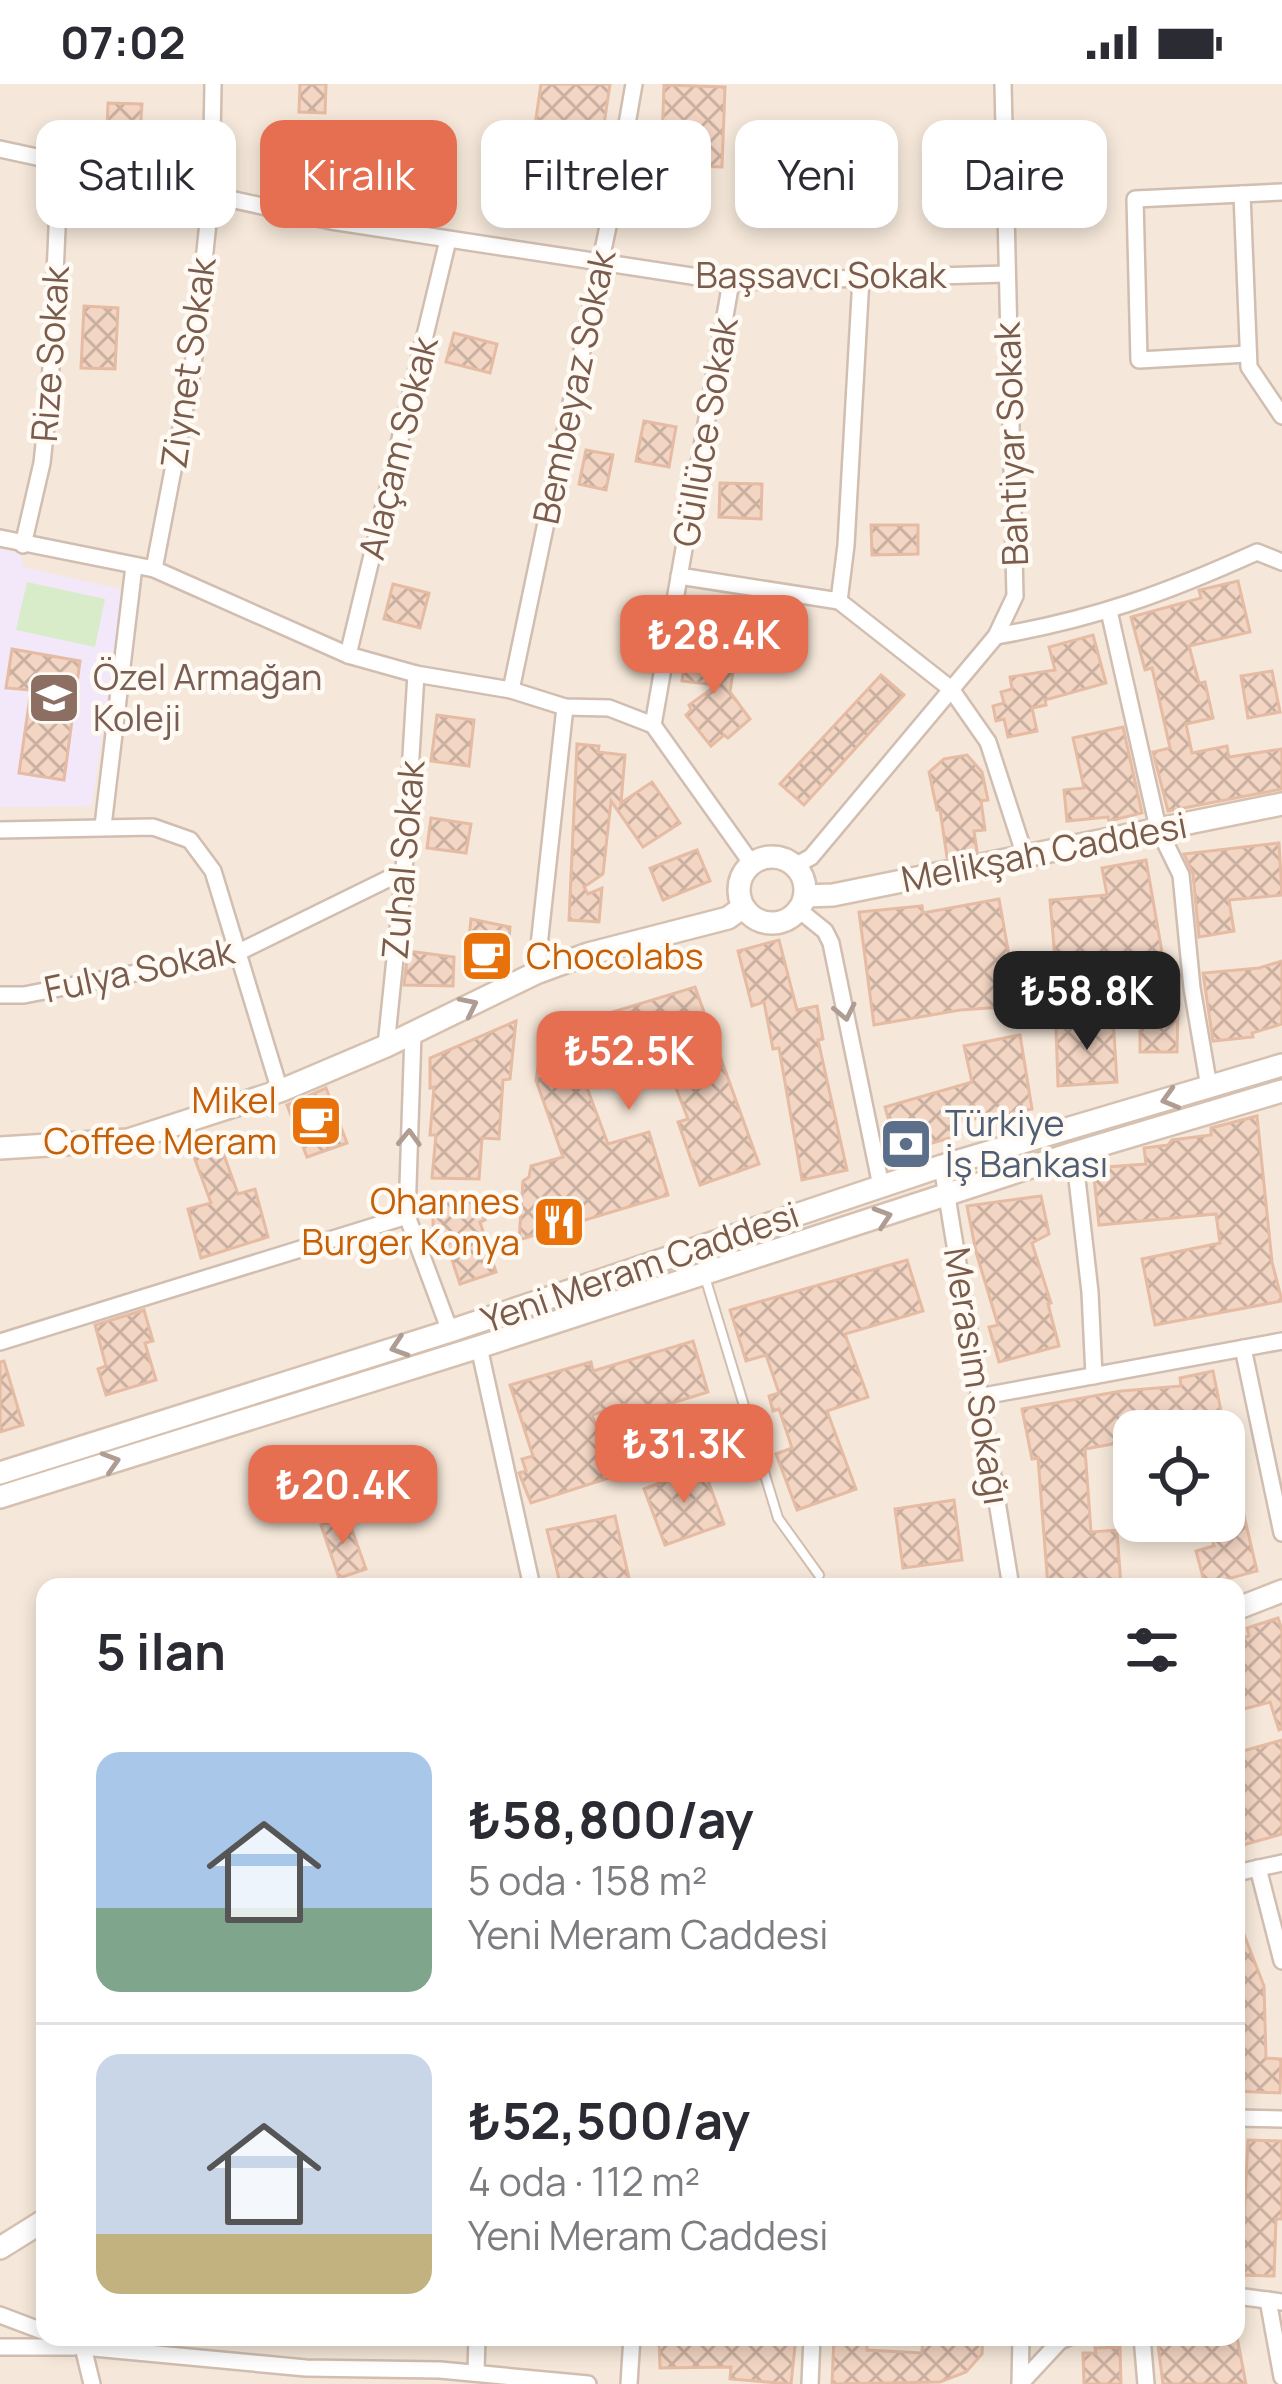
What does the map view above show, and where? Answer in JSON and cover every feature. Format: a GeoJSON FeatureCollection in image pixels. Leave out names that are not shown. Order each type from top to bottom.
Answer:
{"type":"FeatureCollection","features":[{"type":"Feature","properties":{"kind":"main road","name":"Melikşah Caddesi"},"geometry":{"type":"LineString","coordinates":[[0,1148],[128,1140],[280,1091],[536,973],[588,954],[728,918],[743,907],[759,921],[782,922],[802,903],[833,895],[1282,804]]}},
{"type":"Feature","properties":{"kind":"main road"},"geometry":{"type":"LineString","coordinates":[[743,907],[739,887],[752,864],[776,857],[802,874],[802,903]]}},
{"type":"Feature","properties":{"kind":"main road","name":"Yeni Meram Caddesi"},"geometry":{"type":"LineString","coordinates":[[0,1474],[450,1331],[942,1166],[1282,1065]]}},
{"type":"Feature","properties":{"kind":"main road","name":"Yeni Meram Caddesi"},"geometry":{"type":"LineString","coordinates":[[0,1497],[1282,1090]]}},
{"type":"Feature","properties":{"kind":"main road"},"geometry":{"type":"LineString","coordinates":[[1245,1605],[1282,1591]]}},
{"type":"Feature","properties":{"kind":"main road"},"geometry":{"type":"LineString","coordinates":[[0,2248],[36,2226]]}},
{"type":"Feature","properties":{"kind":"street","name":"Ziynet Sokak"},"geometry":{"type":"LineString","coordinates":[[212,120],[213,84]]}},
{"type":"Feature","properties":{"kind":"street","name":"Bembeyaz Sokak"},"geometry":{"type":"LineString","coordinates":[[511,690],[634,84]]}},
{"type":"Feature","properties":{"kind":"street","name":"Bahtiyar Sokak"},"geometry":{"type":"LineString","coordinates":[[795,866],[811,857],[996,636],[1015,596],[1003,84]]}},
{"type":"Feature","properties":{"kind":"street","name":"Başsavcı Sokak"},"geometry":{"type":"LineString","coordinates":[[0,149],[36,156]]}},
{"type":"Feature","properties":{"kind":"street"},"geometry":{"type":"LineString","coordinates":[[1248,354],[1138,359],[1135,200],[1282,192]]}},
{"type":"Feature","properties":{"kind":"street"},"geometry":{"type":"LineString","coordinates":[[1242,194],[1249,367],[1282,416]]}},
{"type":"Feature","properties":{"kind":"street","name":"Başsavcı Sokak"},"geometry":{"type":"LineString","coordinates":[[236,200],[331,221],[731,282],[1006,274]]}},
{"type":"Feature","properties":{"kind":"street","name":"Rize Sokak"},"geometry":{"type":"LineString","coordinates":[[23,545],[43,463],[57,228]]}},
{"type":"Feature","properties":{"kind":"street","name":"Ziynet Sokak"},"geometry":{"type":"LineString","coordinates":[[154,569],[194,366],[208,228]]}},
{"type":"Feature","properties":{"kind":"street","name":"Alaçam Sokak"},"geometry":{"type":"LineString","coordinates":[[348,656],[448,240]]}},
{"type":"Feature","properties":{"kind":"street"},"geometry":{"type":"LineString","coordinates":[[839,602],[861,278]]}},
{"type":"Feature","properties":{"kind":"street","name":"Güllüce Sokak"},"geometry":{"type":"LineString","coordinates":[[653,724],[731,282]]}},
{"type":"Feature","properties":{"kind":"street"},"geometry":{"type":"LineString","coordinates":[[0,538],[154,569],[348,656],[416,674],[511,690],[565,707],[609,708],[653,724],[752,864]]}},
{"type":"Feature","properties":{"kind":"street"},"geometry":{"type":"LineString","coordinates":[[996,636],[1055,626],[1157,597],[1257,552],[1282,562]]}},
{"type":"Feature","properties":{"kind":"street"},"geometry":{"type":"LineString","coordinates":[[103,826],[134,566]]}},
{"type":"Feature","properties":{"kind":"street"},"geometry":{"type":"LineString","coordinates":[[680,576],[839,602],[951,689],[988,742],[1025,856]]}},
{"type":"Feature","properties":{"kind":"street"},"geometry":{"type":"LineString","coordinates":[[1109,611],[1158,828],[1180,875],[1209,1087]]}},
{"type":"Feature","properties":{"kind":"street","name":"Zuhal Sokak"},"geometry":{"type":"LineString","coordinates":[[386,1046],[404,871],[416,674]]}},
{"type":"Feature","properties":{"kind":"street"},"geometry":{"type":"LineString","coordinates":[[536,973],[565,707]]}},
{"type":"Feature","properties":{"kind":"street"},"geometry":{"type":"LineString","coordinates":[[0,830],[153,827],[190,840],[213,871],[280,1091]]}},
{"type":"Feature","properties":{"kind":"street","name":"Fulya Sokak"},"geometry":{"type":"LineString","coordinates":[[0,995],[24,995],[237,953],[404,871]]}},
{"type":"Feature","properties":{"kind":"street"},"geometry":{"type":"LineString","coordinates":[[802,903],[831,943],[881,1186]]}},
{"type":"Feature","properties":{"kind":"street"},"geometry":{"type":"LineString","coordinates":[[413,1033],[407,1216],[450,1331]]}},
{"type":"Feature","properties":{"kind":"street"},"geometry":{"type":"LineString","coordinates":[[1074,1153],[1094,1376]]}},
{"type":"Feature","properties":{"kind":"street","name":"Merasim Sokağı"},"geometry":{"type":"LineString","coordinates":[[942,1166],[1009,1578]]}},
{"type":"Feature","properties":{"kind":"street"},"geometry":{"type":"LineString","coordinates":[[0,1342],[407,1216]]}},
{"type":"Feature","properties":{"kind":"street"},"geometry":{"type":"LineString","coordinates":[[978,1397],[1282,1341]]}},
{"type":"Feature","properties":{"kind":"street"},"geometry":{"type":"LineString","coordinates":[[479,1347],[530,1578]]}},
{"type":"Feature","properties":{"kind":"street"},"geometry":{"type":"LineString","coordinates":[[1243,1348],[1282,1533]]}},
{"type":"Feature","properties":{"kind":"street"},"geometry":{"type":"LineString","coordinates":[[1245,1871],[1282,1863]]}},
{"type":"Feature","properties":{"kind":"street"},"geometry":{"type":"LineString","coordinates":[[1258,1868],[1282,1961]]}},
{"type":"Feature","properties":{"kind":"street"},"geometry":{"type":"LineString","coordinates":[[1245,2118],[1282,2119]]}},
{"type":"Feature","properties":{"kind":"street"},"geometry":{"type":"LineString","coordinates":[[1245,2297],[1275,2301],[1282,2377]]}},
{"type":"Feature","properties":{"kind":"street"},"geometry":{"type":"LineString","coordinates":[[0,2315],[36,2329]]}},
{"type":"Feature","properties":{"kind":"street"},"geometry":{"type":"LineString","coordinates":[[476,2372],[477,2346]]}},
{"type":"Feature","properties":{"kind":"street"},"geometry":{"type":"LineString","coordinates":[[629,2384],[631,2346]]}},
{"type":"Feature","properties":{"kind":"street"},"geometry":{"type":"LineString","coordinates":[[810,2384],[812,2346]]}},
{"type":"Feature","properties":{"kind":"street"},"geometry":{"type":"LineString","coordinates":[[1020,2384],[1021,2346]]}},
{"type":"Feature","properties":{"kind":"street"},"geometry":{"type":"LineString","coordinates":[[1020,2384],[1055,2346]]}},
{"type":"Feature","properties":{"kind":"street"},"geometry":{"type":"LineString","coordinates":[[1143,2346],[1147,2384]]}},
{"type":"Feature","properties":{"kind":"street"},"geometry":{"type":"LineString","coordinates":[[0,2347],[83,2347],[305,2376],[440,2377],[476,2372],[589,2384]]}},
{"type":"Feature","properties":{"kind":"street"},"geometry":{"type":"LineString","coordinates":[[83,2347],[92,2384]]}},
{"type":"Feature","properties":{"kind":"lane"},"geometry":{"type":"LineString","coordinates":[[704,1274],[778,1518],[819,1576]]}},
{"type":"Feature","properties":{"kind":"shaded area"},"geometry":{"type":"Polygon","coordinates":[[[0,84],[1282,84],[1282,2384],[0,2384],[0,84]]]}},
{"type":"Feature","properties":{"kind":"shaded area","name":"Özel Armağan Koleji"},"geometry":{"type":"Polygon","coordinates":[[[0,549],[21,554],[23,567],[123,590],[92,806],[0,807],[0,549]]]}},
{"type":"Feature","properties":{"kind":"green space"},"geometry":{"type":"Polygon","coordinates":[[[27,582],[105,599],[95,647],[16,630],[27,582]]]}},
{"type":"Feature","properties":{"kind":"building"},"geometry":{"type":"Polygon","coordinates":[[[300,84],[326,84],[325,113],[299,112],[300,84]]]}},
{"type":"Feature","properties":{"kind":"building"},"geometry":{"type":"Polygon","coordinates":[[[541,84],[610,84],[605,120],[536,120],[541,84]]]}},
{"type":"Feature","properties":{"kind":"building"},"geometry":{"type":"Polygon","coordinates":[[[664,85],[725,87],[722,167],[711,167],[711,120],[663,120],[664,85]]]}},
{"type":"Feature","properties":{"kind":"building"},"geometry":{"type":"Polygon","coordinates":[[[108,103],[142,104],[141,120],[107,120],[108,103]]]}},
{"type":"Feature","properties":{"kind":"building"},"geometry":{"type":"Polygon","coordinates":[[[84,306],[118,308],[115,369],[81,368],[84,306]]]}},
{"type":"Feature","properties":{"kind":"building"},"geometry":{"type":"Polygon","coordinates":[[[454,333],[497,344],[490,373],[446,362],[454,333]]]}},
{"type":"Feature","properties":{"kind":"building"},"geometry":{"type":"Polygon","coordinates":[[[644,421],[676,427],[669,467],[636,461],[644,421]]]}},
{"type":"Feature","properties":{"kind":"building"},"geometry":{"type":"Polygon","coordinates":[[[586,450],[613,455],[606,490],[579,484],[586,450]]]}},
{"type":"Feature","properties":{"kind":"building"},"geometry":{"type":"Polygon","coordinates":[[[720,483],[762,484],[761,519],[719,517],[720,483]]]}},
{"type":"Feature","properties":{"kind":"building"},"geometry":{"type":"Polygon","coordinates":[[[871,525],[918,525],[918,554],[872,555],[871,525]]]}},
{"type":"Feature","properties":{"kind":"building"},"geometry":{"type":"Polygon","coordinates":[[[1238,581],[1250,632],[1189,646],[1199,683],[1205,682],[1213,718],[1186,724],[1192,753],[1227,746],[1229,757],[1282,749],[1282,789],[1168,811],[1153,752],[1170,748],[1152,668],[1145,670],[1131,617],[1201,598],[1199,590],[1238,581]]]}},
{"type":"Feature","properties":{"kind":"building"},"geometry":{"type":"Polygon","coordinates":[[[393,584],[429,593],[420,628],[384,619],[393,584]]]}},
{"type":"Feature","properties":{"kind":"building"},"geometry":{"type":"Polygon","coordinates":[[[1093,635],[1106,683],[1045,700],[1046,705],[1032,708],[1037,731],[1008,737],[1004,719],[996,721],[993,706],[1004,703],[1001,692],[1012,689],[1010,677],[1055,670],[1049,647],[1093,635]]]}},
{"type":"Feature","properties":{"kind":"building"},"geometry":{"type":"Polygon","coordinates":[[[12,649],[80,661],[64,780],[19,773],[31,690],[6,688],[12,649]]]}},
{"type":"Feature","properties":{"kind":"building"},"geometry":{"type":"Polygon","coordinates":[[[686,652],[735,659],[730,692],[750,719],[711,746],[686,715],[689,705],[717,685],[682,681],[686,652]]]}},
{"type":"Feature","properties":{"kind":"building"},"geometry":{"type":"Polygon","coordinates":[[[1272,671],[1280,712],[1248,718],[1241,676],[1272,671]]]}},
{"type":"Feature","properties":{"kind":"building"},"geometry":{"type":"Polygon","coordinates":[[[881,675],[904,695],[804,805],[780,784],[881,675]]]}},
{"type":"Feature","properties":{"kind":"building"},"geometry":{"type":"Polygon","coordinates":[[[437,715],[474,720],[469,766],[431,761],[437,715]]]}},
{"type":"Feature","properties":{"kind":"building"},"geometry":{"type":"Polygon","coordinates":[[[1123,727],[1142,813],[1109,821],[1108,817],[1067,821],[1064,790],[1084,788],[1073,738],[1123,727]]]}},
{"type":"Feature","properties":{"kind":"building"},"geometry":{"type":"Polygon","coordinates":[[[577,744],[625,755],[621,803],[652,782],[680,823],[643,847],[611,801],[603,874],[584,887],[588,894],[602,888],[599,922],[569,920],[577,744]]]}},
{"type":"Feature","properties":{"kind":"building"},"geometry":{"type":"Polygon","coordinates":[[[967,755],[982,772],[988,800],[981,801],[985,830],[974,831],[977,851],[947,857],[929,772],[944,759],[967,755]]]}},
{"type":"Feature","properties":{"kind":"building"},"geometry":{"type":"Polygon","coordinates":[[[431,818],[471,824],[466,853],[427,848],[431,818]]]}},
{"type":"Feature","properties":{"kind":"building"},"geometry":{"type":"Polygon","coordinates":[[[1279,843],[1282,895],[1229,900],[1234,931],[1199,937],[1193,874],[1184,854],[1279,843]]]}},
{"type":"Feature","properties":{"kind":"building"},"geometry":{"type":"Polygon","coordinates":[[[697,850],[710,881],[663,900],[650,868],[697,850]]]}},
{"type":"Feature","properties":{"kind":"building"},"geometry":{"type":"Polygon","coordinates":[[[1146,860],[1163,958],[1056,970],[1050,900],[1107,895],[1102,868],[1146,860]]]}},
{"type":"Feature","properties":{"kind":"building"},"geometry":{"type":"Polygon","coordinates":[[[999,899],[1018,1006],[960,1010],[874,1025],[859,912],[922,906],[923,913],[999,899]]]}},
{"type":"Feature","properties":{"kind":"building"},"geometry":{"type":"Polygon","coordinates":[[[471,919],[510,927],[507,967],[466,965],[471,919]]]}},
{"type":"Feature","properties":{"kind":"building"},"geometry":{"type":"Polygon","coordinates":[[[779,940],[797,1010],[817,1006],[823,1039],[818,1040],[847,1170],[802,1180],[779,1048],[773,1049],[764,1002],[752,1006],[738,951],[779,940]]]}},
{"type":"Feature","properties":{"kind":"building"},"geometry":{"type":"Polygon","coordinates":[[[408,951],[454,957],[453,986],[404,985],[408,951]]]}},
{"type":"Feature","properties":{"kind":"building"},"geometry":{"type":"Polygon","coordinates":[[[1282,961],[1282,1024],[1252,1033],[1253,1037],[1213,1041],[1203,973],[1282,961]]]}},
{"type":"Feature","properties":{"kind":"building"},"geometry":{"type":"Polygon","coordinates":[[[695,987],[759,1164],[700,1185],[678,1122],[688,1119],[662,1052],[583,1077],[608,1144],[649,1132],[668,1195],[519,1240],[523,1181],[531,1166],[563,1157],[536,1080],[543,1033],[695,987]]]}},
{"type":"Feature","properties":{"kind":"building"},"geometry":{"type":"Polygon","coordinates":[[[1140,1008],[1178,1008],[1177,1052],[1140,1052],[1140,1008]]]}},
{"type":"Feature","properties":{"kind":"building"},"geometry":{"type":"Polygon","coordinates":[[[1113,1017],[1117,1082],[1058,1086],[1056,1028],[1113,1017]]]}},
{"type":"Feature","properties":{"kind":"building"},"geometry":{"type":"Polygon","coordinates":[[[516,1021],[510,1079],[503,1080],[499,1139],[482,1138],[479,1179],[432,1178],[436,1135],[430,1135],[434,1087],[430,1088],[430,1058],[516,1021]]]}},
{"type":"Feature","properties":{"kind":"building"},"geometry":{"type":"Polygon","coordinates":[[[1020,1035],[1032,1109],[956,1122],[960,1135],[898,1153],[885,1107],[972,1082],[964,1046],[1020,1035]]]}},
{"type":"Feature","properties":{"kind":"building","name":"Mikel Coffee Meram"},"geometry":{"type":"Polygon","coordinates":[[[326,1088],[347,1143],[307,1157],[287,1105],[326,1088]]]}},
{"type":"Feature","properties":{"kind":"building"},"geometry":{"type":"Polygon","coordinates":[[[1257,1116],[1272,1262],[1282,1301],[1155,1325],[1142,1259],[1220,1243],[1216,1214],[1099,1225],[1093,1168],[1146,1164],[1144,1148],[1211,1135],[1211,1128],[1257,1116]]]}},
{"type":"Feature","properties":{"kind":"building"},"geometry":{"type":"Polygon","coordinates":[[[220,1144],[238,1194],[255,1189],[268,1237],[201,1258],[188,1209],[211,1203],[193,1154],[220,1144]]]}},
{"type":"Feature","properties":{"kind":"building"},"geometry":{"type":"Polygon","coordinates":[[[470,1192],[485,1220],[480,1222],[496,1272],[460,1284],[444,1236],[440,1238],[433,1225],[433,1205],[470,1192]]]}},
{"type":"Feature","properties":{"kind":"building"},"geometry":{"type":"Polygon","coordinates":[[[1041,1196],[1049,1234],[1032,1243],[1059,1346],[999,1362],[989,1327],[998,1325],[967,1206],[1041,1196]]]}},
{"type":"Feature","properties":{"kind":"building"},"geometry":{"type":"Polygon","coordinates":[[[907,1260],[923,1311],[845,1334],[868,1397],[827,1411],[856,1489],[797,1510],[776,1454],[792,1448],[779,1409],[773,1411],[769,1396],[779,1393],[766,1355],[746,1361],[730,1310],[907,1260]]]}},
{"type":"Feature","properties":{"kind":"building"},"geometry":{"type":"Polygon","coordinates":[[[144,1310],[153,1341],[145,1343],[156,1380],[106,1395],[98,1369],[106,1366],[95,1325],[144,1310]]]}},
{"type":"Feature","properties":{"kind":"building"},"geometry":{"type":"Polygon","coordinates":[[[693,1341],[708,1392],[630,1416],[626,1404],[592,1415],[615,1476],[531,1503],[519,1473],[526,1471],[522,1459],[533,1456],[510,1385],[591,1362],[593,1371],[693,1341]]]}},
{"type":"Feature","properties":{"kind":"building"},"geometry":{"type":"Polygon","coordinates":[[[4,1361],[23,1425],[0,1432],[0,1362],[4,1361]]]}},
{"type":"Feature","properties":{"kind":"building"},"geometry":{"type":"Polygon","coordinates":[[[1213,1371],[1221,1410],[1113,1410],[1113,1444],[1085,1449],[1091,1532],[1113,1530],[1120,1578],[1047,1578],[1038,1458],[1032,1459],[1022,1409],[1121,1391],[1181,1386],[1180,1378],[1213,1371]]]}},
{"type":"Feature","properties":{"kind":"building"},"geometry":{"type":"Polygon","coordinates":[[[703,1467],[724,1524],[665,1545],[644,1489],[703,1467]]]}},
{"type":"Feature","properties":{"kind":"building"},"geometry":{"type":"Polygon","coordinates":[[[954,1500],[962,1560],[903,1568],[895,1509],[954,1500]]]}},
{"type":"Feature","properties":{"kind":"building"},"geometry":{"type":"Polygon","coordinates":[[[347,1516],[366,1569],[339,1578],[321,1525],[347,1516]]]}},
{"type":"Feature","properties":{"kind":"building"},"geometry":{"type":"Polygon","coordinates":[[[615,1516],[629,1578],[559,1578],[547,1530],[615,1516]]]}},
{"type":"Feature","properties":{"kind":"building"},"geometry":{"type":"Polygon","coordinates":[[[1245,1520],[1257,1571],[1203,1578],[1196,1551],[1214,1546],[1213,1542],[1245,1542],[1245,1520]]]}},
{"type":"Feature","properties":{"kind":"building"},"geometry":{"type":"Polygon","coordinates":[[[1278,1618],[1282,1630],[1279,1730],[1270,1702],[1245,1709],[1247,1628],[1278,1618]]]}},
{"type":"Feature","properties":{"kind":"building"},"geometry":{"type":"Polygon","coordinates":[[[1282,1740],[1282,1834],[1245,1844],[1245,1750],[1282,1740]]]}},
{"type":"Feature","properties":{"kind":"building"},"geometry":{"type":"Polygon","coordinates":[[[1245,1937],[1264,1986],[1266,2058],[1281,2059],[1280,2093],[1245,2091],[1245,1937]]]}},
{"type":"Feature","properties":{"kind":"building"},"geometry":{"type":"Polygon","coordinates":[[[1248,2140],[1282,2141],[1282,2219],[1276,2219],[1274,2276],[1245,2275],[1248,2140]]]}},
{"type":"Feature","properties":{"kind":"building"},"geometry":{"type":"Polygon","coordinates":[[[659,2346],[795,2346],[791,2384],[730,2379],[731,2367],[660,2368],[659,2346]]]}},
{"type":"Feature","properties":{"kind":"building"},"geometry":{"type":"Polygon","coordinates":[[[834,2346],[922,2353],[922,2346],[982,2346],[982,2354],[966,2372],[940,2382],[832,2384],[834,2346]]]}},
{"type":"Feature","properties":{"kind":"building"},"geometry":{"type":"Polygon","coordinates":[[[1158,2346],[1239,2346],[1246,2384],[1163,2384],[1158,2346]]]}},
{"type":"Feature","properties":{"kind":"building"},"geometry":{"type":"Polygon","coordinates":[[[1120,2347],[1121,2384],[1084,2384],[1083,2353],[1120,2347]]]}},
{"type":"Feature","properties":{"kind":"place","name":"Özel Armağan Koleji"},"geometry":{"type":"Point","coordinates":[54,698]}},
{"type":"Feature","properties":{"kind":"place","name":"Chocolabs"},"geometry":{"type":"Point","coordinates":[487,956]}},
{"type":"Feature","properties":{"kind":"place","name":"Mikel Coffee Meram"},"geometry":{"type":"Point","coordinates":[316,1121]}},
{"type":"Feature","properties":{"kind":"place","name":"Türkiye İş Bankası"},"geometry":{"type":"Point","coordinates":[906,1144]}},
{"type":"Feature","properties":{"kind":"place","name":"Ohannes Burger Konya"},"geometry":{"type":"Point","coordinates":[559,1222]}}]}
